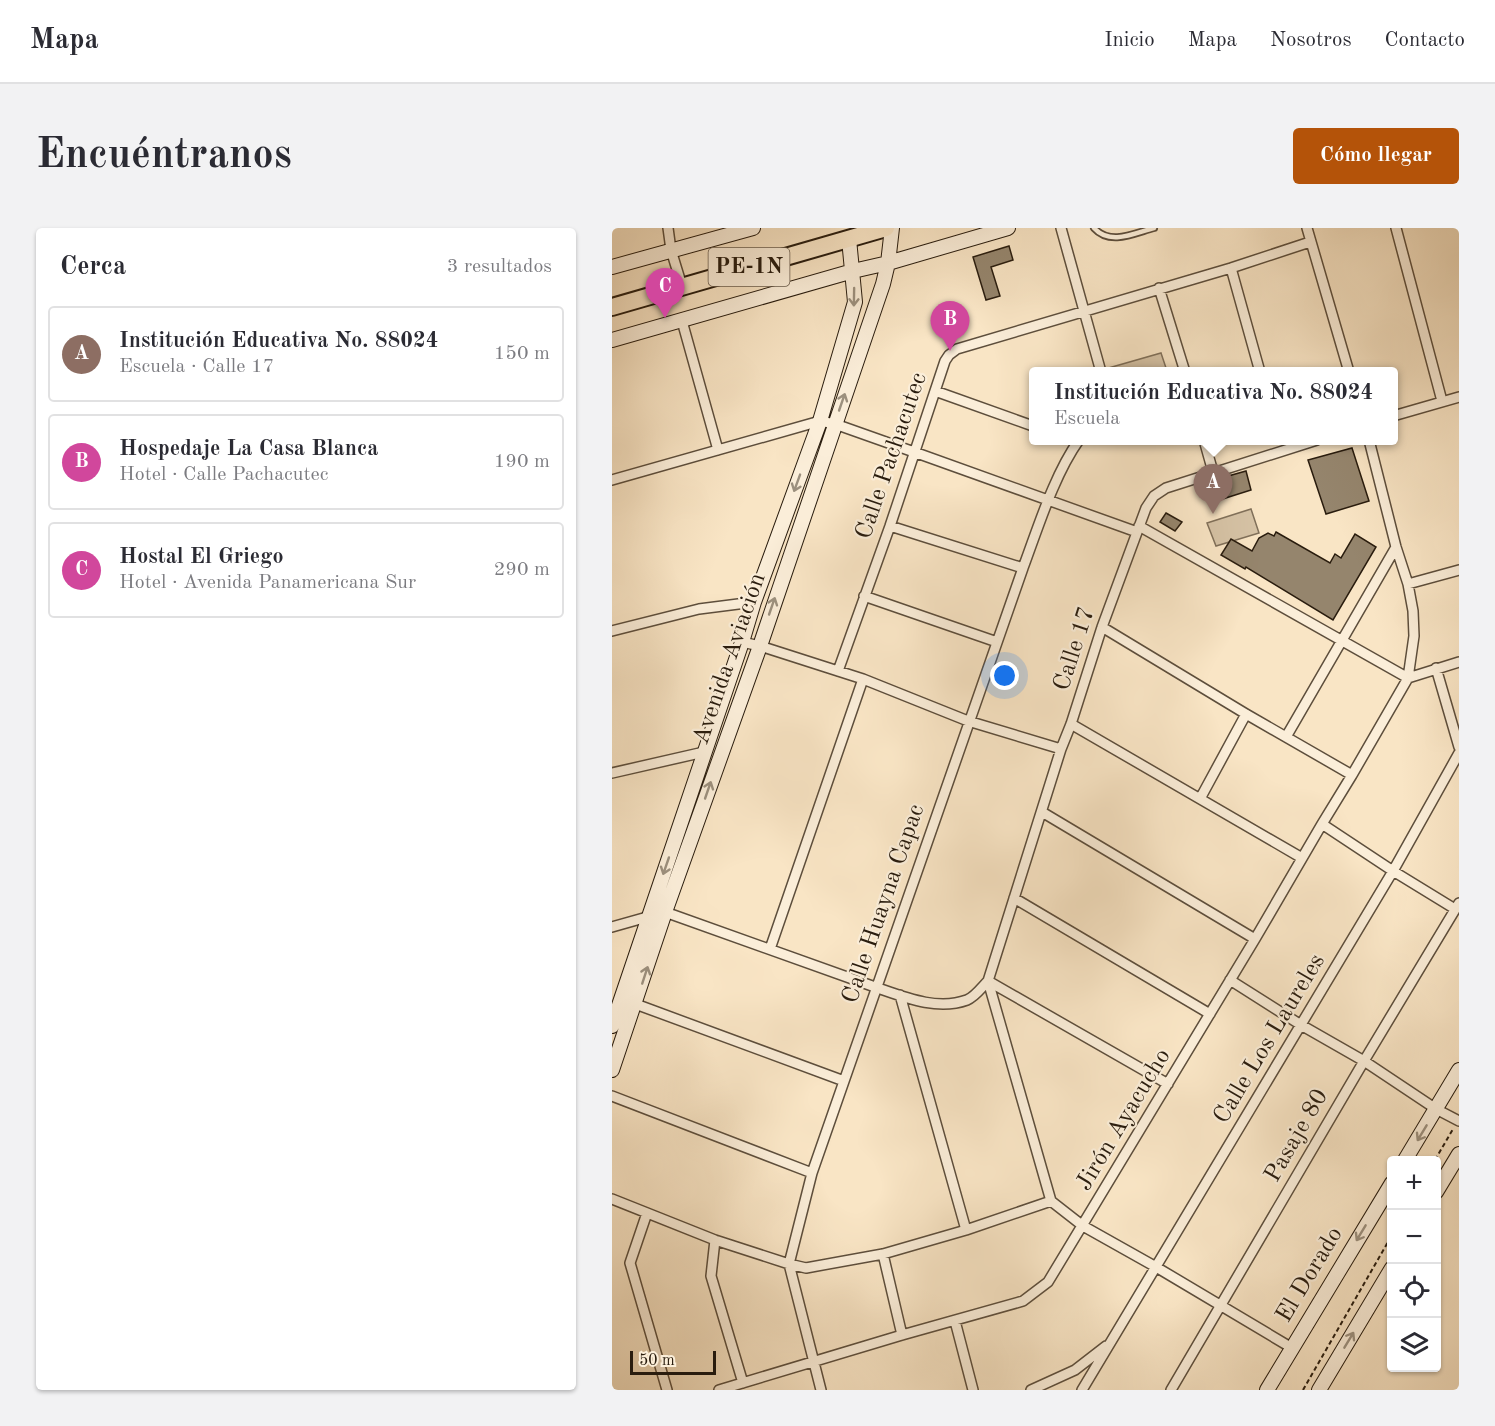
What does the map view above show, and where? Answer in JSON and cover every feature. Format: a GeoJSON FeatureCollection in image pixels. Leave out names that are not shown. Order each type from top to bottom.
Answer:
{"type":"FeatureCollection","features":[{"type":"Feature","properties":{"kind":"highway","name":"PE-1N"},"geometry":{"type":"LineString","coordinates":[[612,307],[886,228]]}},
{"type":"Feature","properties":{"kind":"street"},"geometry":{"type":"LineString","coordinates":[[668,228],[671,250],[682,286]]}},
{"type":"Feature","properties":{"kind":"street"},"geometry":{"type":"LineString","coordinates":[[612,267],[753,228]]}},
{"type":"Feature","properties":{"kind":"street","name":"Avenida Aviación"},"geometry":{"type":"LineString","coordinates":[[612,1070],[883,285],[892,228]]}},
{"type":"Feature","properties":{"kind":"street"},"geometry":{"type":"LineString","coordinates":[[612,340],[1008,228]]}},
{"type":"Feature","properties":{"kind":"street"},"geometry":{"type":"LineString","coordinates":[[1060,228],[1100,367]]}},
{"type":"Feature","properties":{"kind":"street"},"geometry":{"type":"LineString","coordinates":[[1307,228],[1348,367]]}},
{"type":"Feature","properties":{"kind":"street"},"geometry":{"type":"LineString","coordinates":[[1396,228],[1443,401]]}},
{"type":"Feature","properties":{"kind":"street","name":"Avenida Aviación"},"geometry":{"type":"LineString","coordinates":[[612,1026],[754,602],[820,421],[855,302],[849,239]]}},
{"type":"Feature","properties":{"kind":"street","name":"Calle Pachacutec"},"geometry":{"type":"LineString","coordinates":[[838,671],[949,355],[957,349],[1231,268],[1310,242]]}},
{"type":"Feature","properties":{"kind":"street"},"geometry":{"type":"LineString","coordinates":[[1231,268],[1259,367]]}},
{"type":"Feature","properties":{"kind":"street"},"geometry":{"type":"LineString","coordinates":[[1159,288],[1183,367]]}},
{"type":"Feature","properties":{"kind":"street"},"geometry":{"type":"LineString","coordinates":[[682,321],[718,450]]}},
{"type":"Feature","properties":{"kind":"street"},"geometry":{"type":"LineString","coordinates":[[935,391],[1029,425]]}},
{"type":"Feature","properties":{"kind":"street"},"geometry":{"type":"LineString","coordinates":[[1398,414],[1459,397]]}},
{"type":"Feature","properties":{"kind":"street"},"geometry":{"type":"LineString","coordinates":[[612,480],[820,421],[835,424],[1048,500],[1138,529],[1408,678],[1459,662]]}},
{"type":"Feature","properties":{"kind":"street","name":"Calle Huayna Capac"},"geometry":{"type":"LineString","coordinates":[[821,1390],[789,1264],[812,1173],[1023,568],[1048,500],[1075,445]]}},
{"type":"Feature","properties":{"kind":"street"},"geometry":{"type":"LineString","coordinates":[[1205,445],[1213,472]]}},
{"type":"Feature","properties":{"kind":"street"},"geometry":{"type":"LineString","coordinates":[[1281,445],[1283,451]]}},
{"type":"Feature","properties":{"kind":"street","name":"Calle 17"},"geometry":{"type":"LineString","coordinates":[[988,981],[1061,749],[1102,627],[1146,508],[1154,496],[1166,488],[1303,445]]}},
{"type":"Feature","properties":{"kind":"street"},"geometry":{"type":"LineString","coordinates":[[1370,445],[1396,547],[1408,584],[1413,611],[1414,636],[1408,678]]}},
{"type":"Feature","properties":{"kind":"street"},"geometry":{"type":"LineString","coordinates":[[890,526],[1023,568]]}},
{"type":"Feature","properties":{"kind":"street"},"geometry":{"type":"LineString","coordinates":[[1286,737],[1396,547]]}},
{"type":"Feature","properties":{"kind":"street"},"geometry":{"type":"LineString","coordinates":[[1408,584],[1459,570]]}},
{"type":"Feature","properties":{"kind":"street"},"geometry":{"type":"LineString","coordinates":[[864,596],[997,642]]}},
{"type":"Feature","properties":{"kind":"street"},"geometry":{"type":"LineString","coordinates":[[612,631],[699,609],[754,602]]}},
{"type":"Feature","properties":{"kind":"street"},"geometry":{"type":"LineString","coordinates":[[1102,627],[1352,775]]}},
{"type":"Feature","properties":{"kind":"street"},"geometry":{"type":"LineString","coordinates":[[742,642],[838,671],[968,721],[1061,749]]}},
{"type":"Feature","properties":{"kind":"street"},"geometry":{"type":"LineString","coordinates":[[1436,668],[1459,747]]}},
{"type":"Feature","properties":{"kind":"street","name":"Jirón Ayacucho"},"geometry":{"type":"LineString","coordinates":[[719,1390],[1023,1301],[1048,1282],[1255,939],[1408,678]]}},
{"type":"Feature","properties":{"kind":"street"},"geometry":{"type":"LineString","coordinates":[[770,949],[863,680]]}},
{"type":"Feature","properties":{"kind":"street"},"geometry":{"type":"LineString","coordinates":[[1201,798],[1246,714]]}},
{"type":"Feature","properties":{"kind":"street"},"geometry":{"type":"LineString","coordinates":[[1071,723],[1302,858]]}},
{"type":"Feature","properties":{"kind":"street"},"geometry":{"type":"LineString","coordinates":[[612,773],[704,752]]}},
{"type":"Feature","properties":{"kind":"street","name":"Calle Los Laureles"},"geometry":{"type":"LineString","coordinates":[[1082,1390],[1393,871],[1459,753]]}},
{"type":"Feature","properties":{"kind":"street"},"geometry":{"type":"LineString","coordinates":[[1042,812],[1255,939]]}},
{"type":"Feature","properties":{"kind":"street"},"geometry":{"type":"LineString","coordinates":[[1322,824],[1393,871],[1457,906]]}},
{"type":"Feature","properties":{"kind":"street"},"geometry":{"type":"LineString","coordinates":[[1014,898],[1210,1014]]}},
{"type":"Feature","properties":{"kind":"street","name":"Pasaje 80"},"geometry":{"type":"LineString","coordinates":[[1171,1390],[1457,906]]}},
{"type":"Feature","properties":{"kind":"street"},"geometry":{"type":"LineString","coordinates":[[612,927],[665,912],[900,996],[937,1004],[969,999],[988,981]]}},
{"type":"Feature","properties":{"kind":"street"},"geometry":{"type":"LineString","coordinates":[[1230,980],[1301,1025],[1364,1060],[1436,1109],[1458,1121]]}},
{"type":"Feature","properties":{"kind":"street"},"geometry":{"type":"LineString","coordinates":[[988,981],[1168,1084]]}},
{"type":"Feature","properties":{"kind":"street"},"geometry":{"type":"LineString","coordinates":[[988,981],[1051,1201],[1083,1226],[1292,1348]]}},
{"type":"Feature","properties":{"kind":"street"},"geometry":{"type":"LineString","coordinates":[[900,996],[966,1230]]}},
{"type":"Feature","properties":{"kind":"street"},"geometry":{"type":"LineString","coordinates":[[621,999],[844,1080]]}},
{"type":"Feature","properties":{"kind":"street"},"geometry":{"type":"LineString","coordinates":[[1408,1156],[1459,1070]]}},
{"type":"Feature","properties":{"kind":"street"},"geometry":{"type":"LineString","coordinates":[[612,1096],[812,1173]]}},
{"type":"Feature","properties":{"kind":"street"},"geometry":{"type":"LineString","coordinates":[[1441,1185],[1459,1154]]}},
{"type":"Feature","properties":{"kind":"street","name":"El Dorado"},"geometry":{"type":"LineString","coordinates":[[1267,1390],[1387,1191]]}},
{"type":"Feature","properties":{"kind":"street"},"geometry":{"type":"LineString","coordinates":[[612,1199],[715,1240],[806,1268],[883,1254],[966,1230],[1051,1201]]}},
{"type":"Feature","properties":{"kind":"street"},"geometry":{"type":"LineString","coordinates":[[647,1213],[630,1263],[666,1390]]}},
{"type":"Feature","properties":{"kind":"street"},"geometry":{"type":"LineString","coordinates":[[715,1240],[711,1276],[743,1383]]}},
{"type":"Feature","properties":{"kind":"street"},"geometry":{"type":"LineString","coordinates":[[883,1254],[902,1335]]}},
{"type":"Feature","properties":{"kind":"street"},"geometry":{"type":"LineString","coordinates":[[1320,1390],[1387,1276]]}},
{"type":"Feature","properties":{"kind":"street"},"geometry":{"type":"LineString","coordinates":[[955,1321],[974,1390]]}},
{"type":"Feature","properties":{"kind":"street","name":"Calle Los Laureles"},"geometry":{"type":"LineString","coordinates":[[1031,1390],[1075,1370],[1110,1343]]}},
{"type":"Feature","properties":{"kind":"lane"},"geometry":{"type":"LineString","coordinates":[[1094,228],[1108,238],[1154,228]]}},
{"type":"Feature","properties":{"kind":"path"},"geometry":{"type":"LineString","coordinates":[[1438,1156],[1458,1121]]}},
{"type":"Feature","properties":{"kind":"path"},"geometry":{"type":"LineString","coordinates":[[1303,1390],[1387,1244]]}},
{"type":"Feature","properties":{"kind":"shaded area"},"geometry":{"type":"Polygon","coordinates":[[[1161,353],[1166,367],[1112,367],[1161,353]]]}},
{"type":"Feature","properties":{"kind":"shaded area"},"geometry":{"type":"Polygon","coordinates":[[[1251,509],[1259,533],[1216,546],[1207,523],[1251,509]]]}},
{"type":"Feature","properties":{"kind":"building"},"geometry":{"type":"Polygon","coordinates":[[[1009,246],[1013,260],[991,267],[1000,296],[986,300],[973,257],[1009,246]]]}},
{"type":"Feature","properties":{"kind":"building"},"geometry":{"type":"Polygon","coordinates":[[[1352,448],[1369,501],[1326,514],[1308,460],[1352,448]]]}},
{"type":"Feature","properties":{"kind":"building"},"geometry":{"type":"Polygon","coordinates":[[[1246,471],[1251,490],[1213,502],[1207,482],[1246,471]]]}},
{"type":"Feature","properties":{"kind":"building"},"geometry":{"type":"Polygon","coordinates":[[[1166,513],[1182,522],[1175,531],[1160,522],[1166,513]]]}},
{"type":"Feature","properties":{"kind":"building"},"geometry":{"type":"Polygon","coordinates":[[[1276,532],[1330,563],[1335,554],[1341,558],[1355,534],[1376,547],[1333,620],[1246,567],[1245,569],[1221,555],[1231,539],[1252,551],[1259,538],[1268,533],[1274,536],[1276,532]]]}},
{"type":"Feature","properties":{"kind":"place","name":"Hostal El Griego"},"geometry":{"type":"Point","coordinates":[665,318]}},
{"type":"Feature","properties":{"kind":"place","name":"Hospedaje La Casa Blanca"},"geometry":{"type":"Point","coordinates":[950,351]}},
{"type":"Feature","properties":{"kind":"place","name":"Institución Educativa No. 88024"},"geometry":{"type":"Point","coordinates":[1213,514]}}]}
